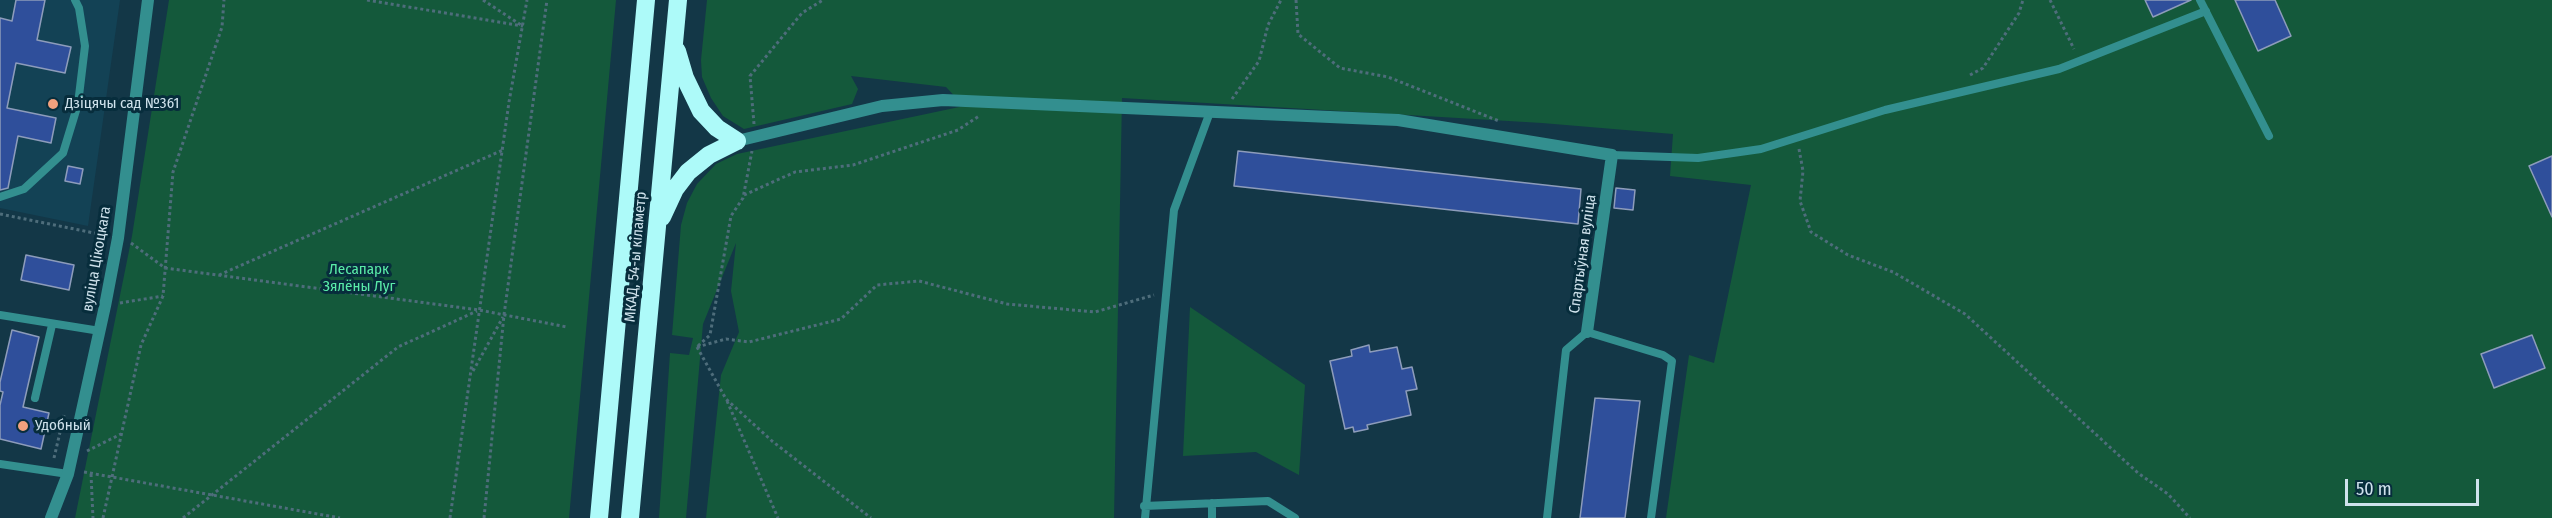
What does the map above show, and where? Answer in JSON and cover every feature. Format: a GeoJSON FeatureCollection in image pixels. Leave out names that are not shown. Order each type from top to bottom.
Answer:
{"type":"FeatureCollection","features":[{"type":"Feature","properties":{"kind":"highway","name":"МКАД, 54-ы кіламетр"},"geometry":{"type":"LineString","coordinates":[[598,518],[646,0]]}},
{"type":"Feature","properties":{"kind":"highway","name":"МКАД, 54-ы кіламетр"},"geometry":{"type":"LineString","coordinates":[[630,518],[678,0]]}},
{"type":"Feature","properties":{"kind":"highway"},"geometry":{"type":"LineString","coordinates":[[674,42],[685,78],[701,111],[717,128],[737,141]]}},
{"type":"Feature","properties":{"kind":"highway"},"geometry":{"type":"LineString","coordinates":[[656,230],[675,189],[688,172],[709,155],[737,141]]}},
{"type":"Feature","properties":{"kind":"street","name":"вуліца Цікоцкага"},"geometry":{"type":"LineString","coordinates":[[51,518],[68,474],[118,238],[148,0]]}},
{"type":"Feature","properties":{"kind":"street"},"geometry":{"type":"LineString","coordinates":[[737,141],[899,104],[943,100],[1398,120],[1612,155]]}},
{"type":"Feature","properties":{"kind":"street","name":"Спартыўная вуліца"},"geometry":{"type":"LineString","coordinates":[[1587,332],[1612,155]]}},
{"type":"Feature","properties":{"kind":"lane"},"geometry":{"type":"LineString","coordinates":[[0,197],[24,189],[63,153],[78,104],[85,46],[79,8],[75,0]]}},
{"type":"Feature","properties":{"kind":"lane"},"geometry":{"type":"LineString","coordinates":[[2200,0],[2269,136]]}},
{"type":"Feature","properties":{"kind":"lane"},"geometry":{"type":"LineString","coordinates":[[1612,155],[1728,156],[1798,138],[1886,110],[2080,62],[2206,10]]}},
{"type":"Feature","properties":{"kind":"lane"},"geometry":{"type":"LineString","coordinates":[[1145,518],[1144,506],[1174,210],[1210,112]]}},
{"type":"Feature","properties":{"kind":"lane"},"geometry":{"type":"LineString","coordinates":[[0,315],[100,331]]}},
{"type":"Feature","properties":{"kind":"lane"},"geometry":{"type":"LineString","coordinates":[[35,398],[52,325]]}},
{"type":"Feature","properties":{"kind":"lane"},"geometry":{"type":"LineString","coordinates":[[1547,518],[1566,350],[1587,332],[1663,355],[1672,361],[1651,518]]}},
{"type":"Feature","properties":{"kind":"lane"},"geometry":{"type":"LineString","coordinates":[[0,464],[68,474]]}},
{"type":"Feature","properties":{"kind":"lane"},"geometry":{"type":"LineString","coordinates":[[1144,506],[1268,501],[1296,518]]}},
{"type":"Feature","properties":{"kind":"lane"},"geometry":{"type":"LineString","coordinates":[[1212,503],[1212,518]]}},
{"type":"Feature","properties":{"kind":"path"},"geometry":{"type":"LineString","coordinates":[[103,518],[141,345],[163,296],[173,172],[222,27],[224,0]]}},
{"type":"Feature","properties":{"kind":"path"},"geometry":{"type":"LineString","coordinates":[[367,0],[523,26]]}},
{"type":"Feature","properties":{"kind":"path"},"geometry":{"type":"LineString","coordinates":[[483,0],[523,26]]}},
{"type":"Feature","properties":{"kind":"path"},"geometry":{"type":"LineString","coordinates":[[450,518],[479,310],[527,0]]}},
{"type":"Feature","properties":{"kind":"path"},"geometry":{"type":"LineString","coordinates":[[484,518],[504,315],[547,0]]}},
{"type":"Feature","properties":{"kind":"path"},"geometry":{"type":"LineString","coordinates":[[696,347],[710,335],[731,216],[744,195],[755,137],[750,76],[802,14],[824,0]]}},
{"type":"Feature","properties":{"kind":"path"},"geometry":{"type":"LineString","coordinates":[[1227,113],[1235,92],[1259,61],[1268,25],[1281,0]]}},
{"type":"Feature","properties":{"kind":"path"},"geometry":{"type":"LineString","coordinates":[[1296,0],[1298,34],[1340,68],[1388,77],[1507,123]]}},
{"type":"Feature","properties":{"kind":"path"},"geometry":{"type":"LineString","coordinates":[[1963,79],[1983,68],[2019,13],[2023,0]]}},
{"type":"Feature","properties":{"kind":"path"},"geometry":{"type":"LineString","coordinates":[[2050,0],[2080,62]]}},
{"type":"Feature","properties":{"kind":"path"},"geometry":{"type":"LineString","coordinates":[[744,195],[795,172],[853,165],[958,130],[998,103]]}},
{"type":"Feature","properties":{"kind":"path"},"geometry":{"type":"LineString","coordinates":[[1798,138],[1803,171],[1800,201],[1811,232],[1848,255],[1893,272],[1965,314],[2025,372],[2138,473],[2168,494],[2190,518]]}},
{"type":"Feature","properties":{"kind":"path"},"geometry":{"type":"LineString","coordinates":[[218,275],[503,150]]}},
{"type":"Feature","properties":{"kind":"path"},"geometry":{"type":"LineString","coordinates":[[0,214],[104,235]]}},
{"type":"Feature","properties":{"kind":"path"},"geometry":{"type":"LineString","coordinates":[[126,239],[165,268],[479,310],[567,327]]}},
{"type":"Feature","properties":{"kind":"path"},"geometry":{"type":"LineString","coordinates":[[696,347],[726,339],[749,342],[841,320],[877,285],[919,281],[1007,304],[1095,312],[1165,292]]}},
{"type":"Feature","properties":{"kind":"path"},"geometry":{"type":"LineString","coordinates":[[133,301],[163,296]]}},
{"type":"Feature","properties":{"kind":"path"},"geometry":{"type":"LineString","coordinates":[[183,518],[208,495],[398,348],[479,310]]}},
{"type":"Feature","properties":{"kind":"path"},"geometry":{"type":"LineString","coordinates":[[471,375],[504,315]]}},
{"type":"Feature","properties":{"kind":"path"},"geometry":{"type":"LineString","coordinates":[[696,347],[726,399],[778,518]]}},
{"type":"Feature","properties":{"kind":"path"},"geometry":{"type":"LineString","coordinates":[[726,399],[772,441],[871,518]]}},
{"type":"Feature","properties":{"kind":"path"},"geometry":{"type":"LineString","coordinates":[[86,452],[121,434]]}},
{"type":"Feature","properties":{"kind":"path"},"geometry":{"type":"LineString","coordinates":[[82,472],[111,479],[340,518]]}},
{"type":"Feature","properties":{"kind":"path"},"geometry":{"type":"LineString","coordinates":[[91,474],[93,518]]}},
{"type":"Feature","properties":{"kind":"shaded area","name":"Дзіцячы сад №361"},"geometry":{"type":"Polygon","coordinates":[[[0,0],[120,0],[88,226],[0,208],[0,0]]]}},
{"type":"Feature","properties":{"kind":"green space","name":"Лесапарк Зялёны Луг"},"geometry":{"type":"Polygon","coordinates":[[[169,0],[616,0],[569,518],[75,518],[132,236],[169,0]]]}},
{"type":"Feature","properties":{"kind":"green space"},"geometry":{"type":"Polygon","coordinates":[[[707,0],[2552,0],[2552,518],[1666,518],[1689,355],[1714,363],[1751,185],[1670,176],[1673,134],[1542,123],[1122,98],[1114,518],[706,518],[721,375],[739,332],[731,291],[736,243],[703,324],[686,518],[659,518],[670,353],[689,355],[693,338],[672,335],[681,225],[687,203],[697,184],[716,164],[737,154],[964,106],[946,87],[851,76],[858,89],[852,104],[744,129],[723,116],[711,98],[702,77],[701,60],[707,0]]]}},
{"type":"Feature","properties":{"kind":"green space"},"geometry":{"type":"Polygon","coordinates":[[[1190,307],[1305,385],[1299,475],[1256,452],[1183,456],[1190,307]]]}},
{"type":"Feature","properties":{"kind":"building"},"geometry":{"type":"Polygon","coordinates":[[[16,0],[45,0],[37,40],[71,47],[65,73],[16,63],[7,108],[56,118],[51,143],[18,136],[8,188],[0,190],[0,18],[12,21],[16,0]]]}},
{"type":"Feature","properties":{"kind":"building"},"geometry":{"type":"Polygon","coordinates":[[[2145,0],[2191,0],[2153,17],[2145,0]]]}},
{"type":"Feature","properties":{"kind":"building"},"geometry":{"type":"Polygon","coordinates":[[[2235,0],[2275,0],[2291,36],[2258,51],[2235,0]]]}},
{"type":"Feature","properties":{"kind":"building"},"geometry":{"type":"Polygon","coordinates":[[[1238,151],[1581,189],[1578,224],[1234,186],[1238,151]]]}},
{"type":"Feature","properties":{"kind":"building"},"geometry":{"type":"Polygon","coordinates":[[[2552,156],[2552,217],[2529,166],[2552,156]]]}},
{"type":"Feature","properties":{"kind":"building"},"geometry":{"type":"Polygon","coordinates":[[[68,166],[83,169],[80,184],[65,181],[68,166]]]}},
{"type":"Feature","properties":{"kind":"building"},"geometry":{"type":"Polygon","coordinates":[[[1616,188],[1635,190],[1633,210],[1614,208],[1616,188]]]}},
{"type":"Feature","properties":{"kind":"building"},"geometry":{"type":"Polygon","coordinates":[[[26,255],[74,265],[69,290],[21,280],[26,255]]]}},
{"type":"Feature","properties":{"kind":"building"},"geometry":{"type":"Polygon","coordinates":[[[12,330],[39,337],[23,407],[49,413],[41,449],[0,439],[0,405],[3,392],[0,391],[0,382],[12,330]]]}},
{"type":"Feature","properties":{"kind":"building"},"geometry":{"type":"Polygon","coordinates":[[[2532,335],[2545,368],[2494,388],[2481,354],[2532,335]]]}},
{"type":"Feature","properties":{"kind":"building"},"geometry":{"type":"Polygon","coordinates":[[[1369,345],[1370,352],[1397,347],[1402,369],[1412,367],[1417,389],[1406,391],[1411,415],[1367,425],[1368,429],[1354,432],[1353,427],[1345,429],[1330,361],[1352,356],[1351,350],[1369,345]]]}},
{"type":"Feature","properties":{"kind":"building"},"geometry":{"type":"Polygon","coordinates":[[[1595,398],[1640,401],[1625,518],[1580,518],[1595,398]]]}},
{"type":"Feature","properties":{"kind":"place","name":"Дзіцячы сад №361"},"geometry":{"type":"Point","coordinates":[53,104]}},
{"type":"Feature","properties":{"kind":"place","name":"Удобный"},"geometry":{"type":"Point","coordinates":[23,426]}}]}
